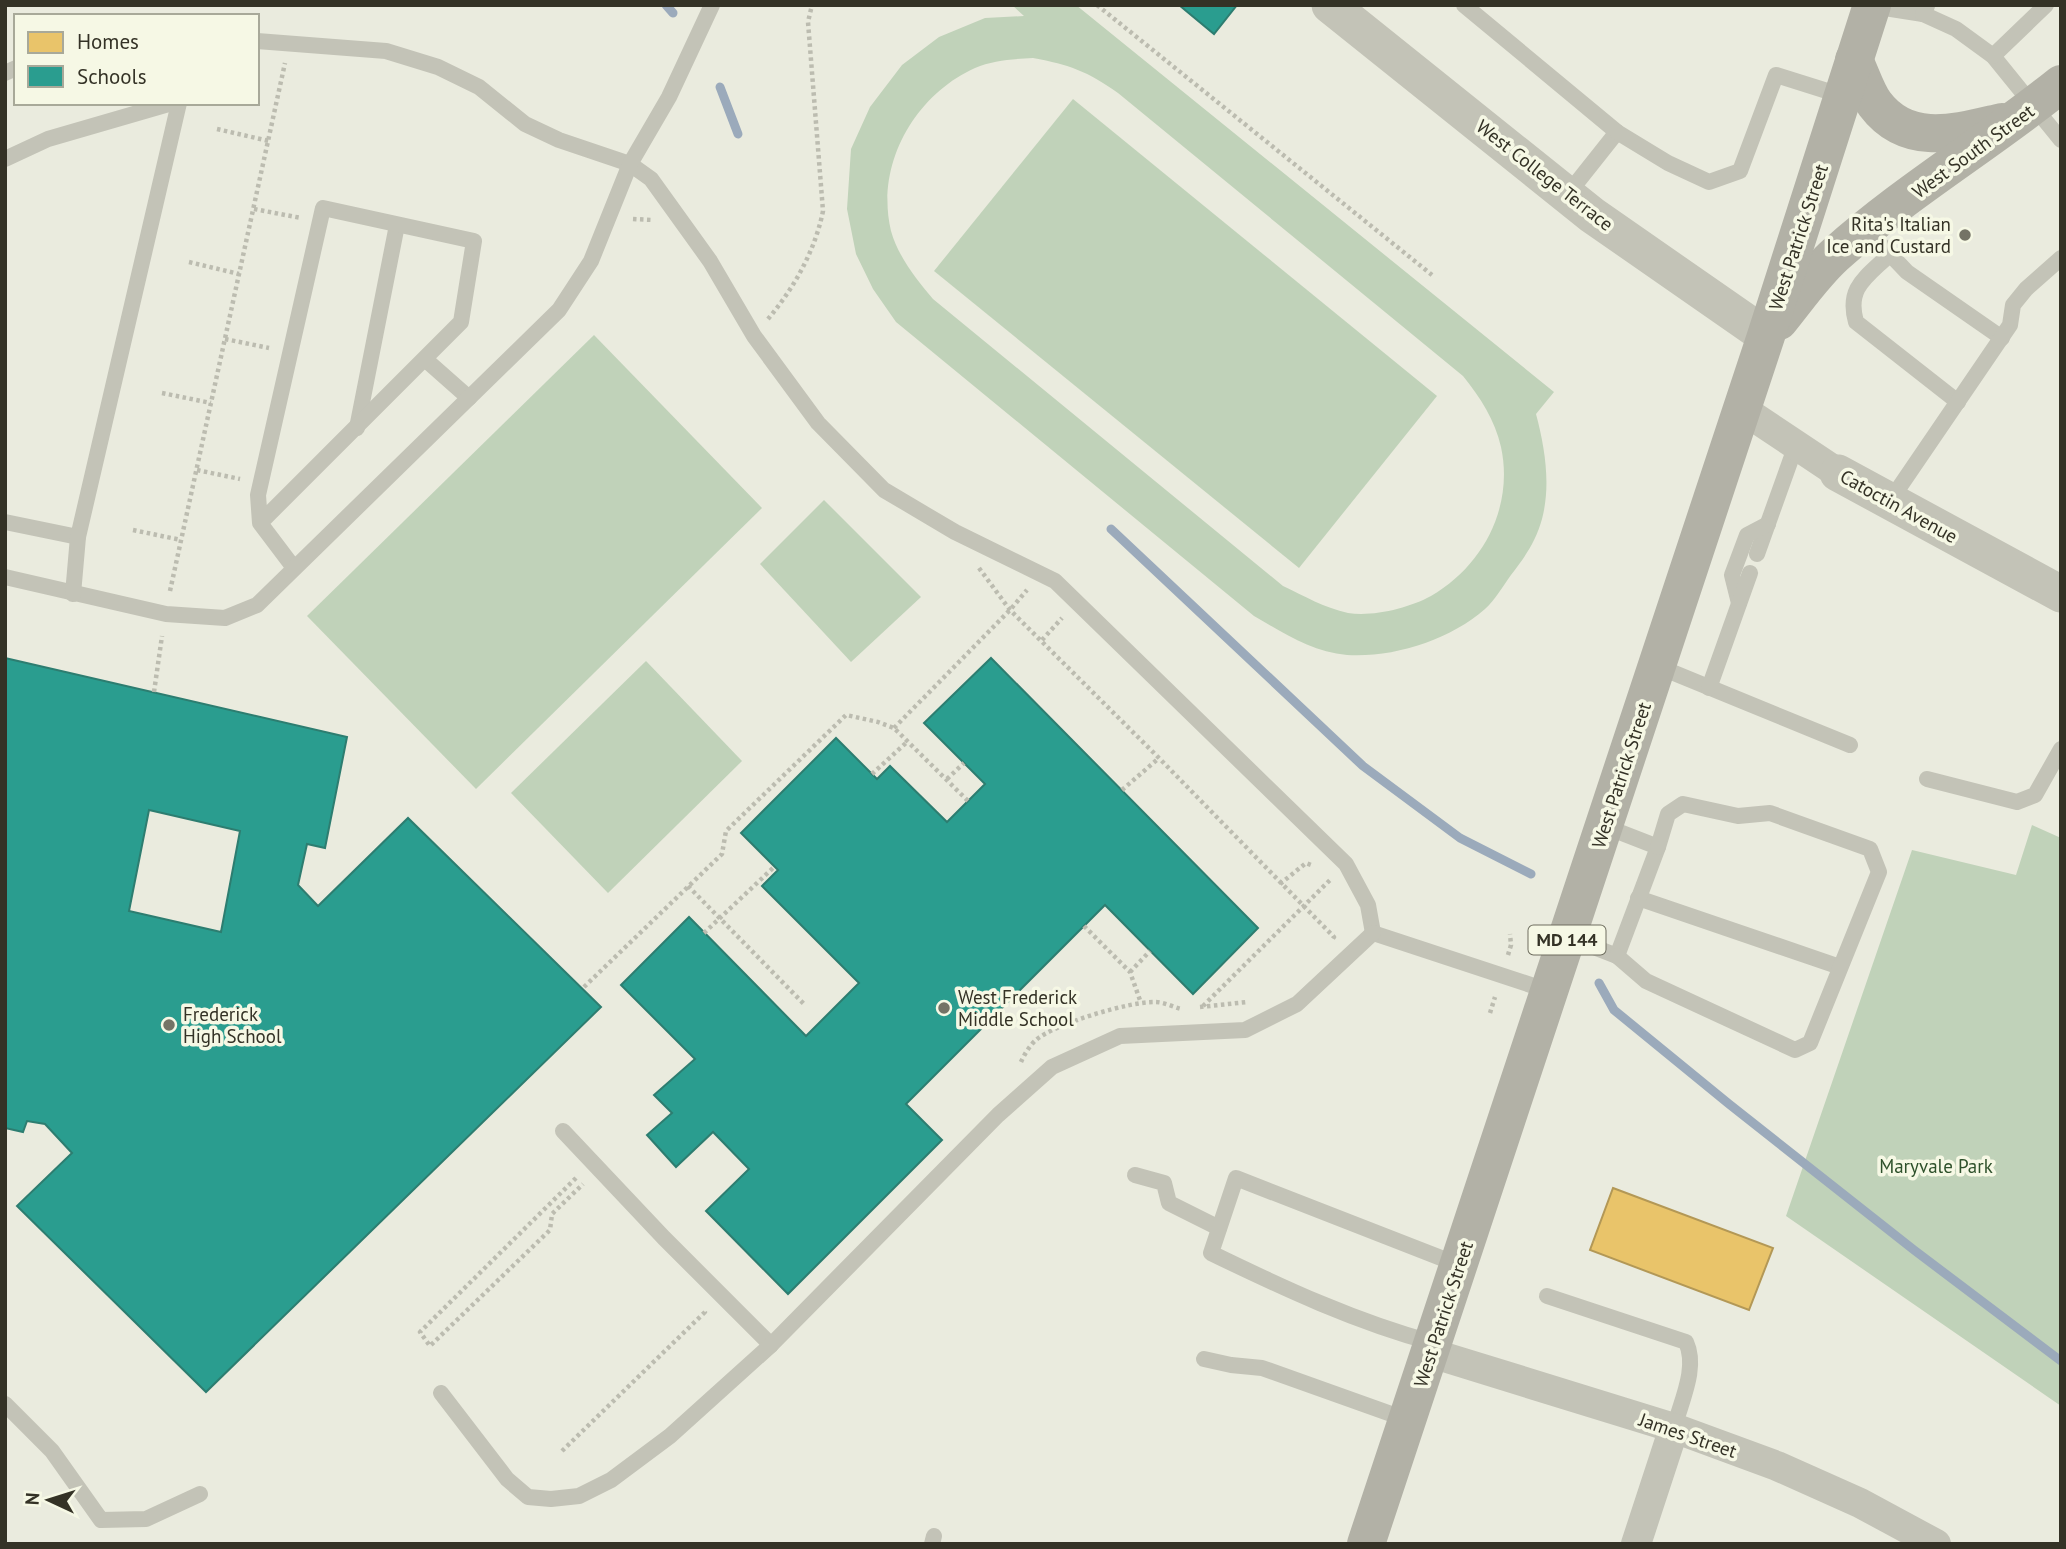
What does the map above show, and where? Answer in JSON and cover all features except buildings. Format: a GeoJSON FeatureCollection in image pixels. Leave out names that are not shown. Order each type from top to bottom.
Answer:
{"type":"FeatureCollection","features":[{"type":"Feature","properties":{"kind":"main road","name":"West Patrick Street"},"geometry":{"type":"LineString","coordinates":[[1366,1544],[1742,408],[1872,5]]}},
{"type":"Feature","properties":{"kind":"main road"},"geometry":{"type":"LineString","coordinates":[[1854,60],[1874,103],[1899,125],[1914,131],[1950,134],[2037,103]]}},
{"type":"Feature","properties":{"kind":"main road","name":"West South Street"},"geometry":{"type":"LineString","coordinates":[[1766,335],[1832,258],[1878,242],[2037,103]]}},
{"type":"Feature","properties":{"kind":"street","name":"West College Terrace"},"geometry":{"type":"LineString","coordinates":[[1330,5],[1592,215],[1766,335]]}},
{"type":"Feature","properties":{"kind":"street","name":"Catoctin Avenue"},"geometry":{"type":"LineString","coordinates":[[1742,408],[1838,473],[2061,594]]}},
{"type":"Feature","properties":{"kind":"street","name":"James Street"},"geometry":{"type":"LineString","coordinates":[[1432,1348],[1777,1466],[1860,1503],[1935,1543]]}},
{"type":"Feature","properties":{"kind":"street"},"geometry":{"type":"LineString","coordinates":[[1636,1544],[1674,1429]]}},
{"type":"Feature","properties":{"kind":"lane"},"geometry":{"type":"LineString","coordinates":[[5,577],[166,614],[226,618],[257,605],[559,310],[591,261],[630,164],[669,97],[712,5]]}},
{"type":"Feature","properties":{"kind":"lane"},"geometry":{"type":"LineString","coordinates":[[1464,5],[1617,132],[1668,163],[1709,182],[1740,171],[1776,75],[1843,96]]}},
{"type":"Feature","properties":{"kind":"lane"},"geometry":{"type":"LineString","coordinates":[[1872,5],[1925,10],[1956,29],[1993,56],[2037,103],[2061,140]]}},
{"type":"Feature","properties":{"kind":"lane"},"geometry":{"type":"LineString","coordinates":[[1993,56],[2046,5]]}},
{"type":"Feature","properties":{"kind":"lane"},"geometry":{"type":"LineString","coordinates":[[259,41],[386,51],[438,67],[479,87],[525,124],[559,140],[630,164],[651,179],[710,261],[754,336],[818,423],[884,490],[955,532],[1055,581],[1065,590],[1346,864],[1368,905],[1373,933]]}},
{"type":"Feature","properties":{"kind":"lane"},"geometry":{"type":"LineString","coordinates":[[5,159],[48,139],[165,105]]}},
{"type":"Feature","properties":{"kind":"lane"},"geometry":{"type":"LineString","coordinates":[[73,594],[78,537],[179,105]]}},
{"type":"Feature","properties":{"kind":"lane"},"geometry":{"type":"LineString","coordinates":[[1567,195],[1617,132]]}},
{"type":"Feature","properties":{"kind":"lane"},"geometry":{"type":"LineString","coordinates":[[260,523],[426,360],[461,322],[474,241],[323,208],[258,495],[260,523],[294,568]]}},
{"type":"Feature","properties":{"kind":"lane"},"geometry":{"type":"LineString","coordinates":[[356,428],[397,225]]}},
{"type":"Feature","properties":{"kind":"lane"},"geometry":{"type":"LineString","coordinates":[[1958,402],[1856,322],[1851,306],[1878,242],[1907,272],[2002,338]]}},
{"type":"Feature","properties":{"kind":"lane"},"geometry":{"type":"LineString","coordinates":[[1889,501],[2002,338],[2010,324],[2013,305],[2026,289],[2061,257]]}},
{"type":"Feature","properties":{"kind":"lane"},"geometry":{"type":"LineString","coordinates":[[426,360],[469,398]]}},
{"type":"Feature","properties":{"kind":"lane"},"geometry":{"type":"LineString","coordinates":[[1757,554],[1796,445]]}},
{"type":"Feature","properties":{"kind":"lane"},"geometry":{"type":"LineString","coordinates":[[5,522],[78,537]]}},
{"type":"Feature","properties":{"kind":"lane"},"geometry":{"type":"LineString","coordinates":[[1739,603],[1732,575],[1747,535],[1768,524]]}},
{"type":"Feature","properties":{"kind":"lane"},"geometry":{"type":"LineString","coordinates":[[1709,688],[1750,573]]}},
{"type":"Feature","properties":{"kind":"lane"},"geometry":{"type":"LineString","coordinates":[[1657,666],[1850,745]]}},
{"type":"Feature","properties":{"kind":"lane"},"geometry":{"type":"LineString","coordinates":[[1927,779],[2017,802],[2035,795],[2061,749]]}},
{"type":"Feature","properties":{"kind":"lane"},"geometry":{"type":"LineString","coordinates":[[1568,937],[1617,956],[1646,981],[1795,1050],[1810,1043],[1879,872],[1870,849],[1770,813],[1738,816],[1683,804],[1668,814],[1617,956]]}},
{"type":"Feature","properties":{"kind":"lane"},"geometry":{"type":"LineString","coordinates":[[1604,826],[1658,847]]}},
{"type":"Feature","properties":{"kind":"lane"},"geometry":{"type":"LineString","coordinates":[[1638,898],[1840,967]]}},
{"type":"Feature","properties":{"kind":"lane"},"geometry":{"type":"LineString","coordinates":[[1373,933],[1549,991]]}},
{"type":"Feature","properties":{"kind":"lane"},"geometry":{"type":"LineString","coordinates":[[440,1394],[507,1479],[528,1497],[551,1499],[579,1496],[611,1480],[670,1436],[771,1345],[998,1115],[1052,1067],[1121,1036],[1245,1030],[1297,1004],[1373,933]]}},
{"type":"Feature","properties":{"kind":"lane"},"geometry":{"type":"LineString","coordinates":[[562,1130],[664,1238],[771,1345]]}},
{"type":"Feature","properties":{"kind":"lane"},"geometry":{"type":"LineString","coordinates":[[1135,1175],[1164,1183],[1169,1203],[1219,1228]]}},
{"type":"Feature","properties":{"kind":"lane"},"geometry":{"type":"LineString","coordinates":[[1432,1348],[1288,1290],[1211,1253],[1219,1228],[1236,1178],[1459,1265]]}},
{"type":"Feature","properties":{"kind":"lane"},"geometry":{"type":"LineString","coordinates":[[1547,1296],[1686,1342],[1692,1354],[1690,1370],[1674,1429]]}},
{"type":"Feature","properties":{"kind":"lane"},"geometry":{"type":"LineString","coordinates":[[1204,1359],[1262,1368],[1408,1420]]}},
{"type":"Feature","properties":{"kind":"lane"},"geometry":{"type":"LineString","coordinates":[[5,1404],[52,1451],[101,1520],[146,1519],[200,1494]]}},
{"type":"Feature","properties":{"kind":"path"},"geometry":{"type":"LineString","coordinates":[[754,336],[782,302],[800,271],[818,235],[823,211],[808,22],[812,5]]}},
{"type":"Feature","properties":{"kind":"path"},"geometry":{"type":"LineString","coordinates":[[1097,5],[1432,275]]}},
{"type":"Feature","properties":{"kind":"path"},"geometry":{"type":"LineString","coordinates":[[169,596],[285,63]]}},
{"type":"Feature","properties":{"kind":"path"},"geometry":{"type":"LineString","coordinates":[[217,129],[269,141]]}},
{"type":"Feature","properties":{"kind":"path"},"geometry":{"type":"LineString","coordinates":[[254,209],[306,219]]}},
{"type":"Feature","properties":{"kind":"path"},"geometry":{"type":"LineString","coordinates":[[633,219],[654,220],[664,226]]}},
{"type":"Feature","properties":{"kind":"path"},"geometry":{"type":"LineString","coordinates":[[189,262],[239,274]]}},
{"type":"Feature","properties":{"kind":"path"},"geometry":{"type":"LineString","coordinates":[[225,338],[276,349]]}},
{"type":"Feature","properties":{"kind":"path"},"geometry":{"type":"LineString","coordinates":[[162,393],[211,404]]}},
{"type":"Feature","properties":{"kind":"path"},"geometry":{"type":"LineString","coordinates":[[197,470],[247,480]]}},
{"type":"Feature","properties":{"kind":"path"},"geometry":{"type":"LineString","coordinates":[[133,530],[181,541]]}},
{"type":"Feature","properties":{"kind":"path"},"geometry":{"type":"LineString","coordinates":[[973,559],[1010,610],[1160,758],[1334,937]]}},
{"type":"Feature","properties":{"kind":"path"},"geometry":{"type":"LineString","coordinates":[[894,728],[1010,610],[1030,586]]}},
{"type":"Feature","properties":{"kind":"path"},"geometry":{"type":"LineString","coordinates":[[154,692],[162,636]]}},
{"type":"Feature","properties":{"kind":"path"},"geometry":{"type":"LineString","coordinates":[[584,987],[722,853],[726,831],[846,715],[894,728],[968,801]]}},
{"type":"Feature","properties":{"kind":"path"},"geometry":{"type":"LineString","coordinates":[[872,774],[907,742]]}},
{"type":"Feature","properties":{"kind":"path"},"geometry":{"type":"LineString","coordinates":[[1122,790],[1160,758]]}},
{"type":"Feature","properties":{"kind":"path"},"geometry":{"type":"LineString","coordinates":[[946,779],[964,763]]}},
{"type":"Feature","properties":{"kind":"path"},"geometry":{"type":"LineString","coordinates":[[1280,884],[1306,863],[1314,866],[1338,888]]}},
{"type":"Feature","properties":{"kind":"path"},"geometry":{"type":"LineString","coordinates":[[704,933],[774,867]]}},
{"type":"Feature","properties":{"kind":"path"},"geometry":{"type":"LineString","coordinates":[[1203,1007],[1330,880]]}},
{"type":"Feature","properties":{"kind":"path"},"geometry":{"type":"LineString","coordinates":[[688,886],[804,1004]]}},
{"type":"Feature","properties":{"kind":"path"},"geometry":{"type":"LineString","coordinates":[[1084,926],[1130,972],[1141,1003]]}},
{"type":"Feature","properties":{"kind":"path"},"geometry":{"type":"LineString","coordinates":[[1324,946],[1340,931]]}},
{"type":"Feature","properties":{"kind":"path"},"geometry":{"type":"LineString","coordinates":[[1130,972],[1150,951]]}},
{"type":"Feature","properties":{"kind":"path"},"geometry":{"type":"LineString","coordinates":[[1020,1065],[1037,1039],[1059,1027],[1112,1009],[1156,1002],[1179,1009],[1256,1001]]}},
{"type":"Feature","properties":{"kind":"path"},"geometry":{"type":"LineString","coordinates":[[568,1169],[592,1194]]}},
{"type":"Feature","properties":{"kind":"path"},"geometry":{"type":"LineString","coordinates":[[576,1178],[420,1332],[430,1346],[550,1230],[552,1214],[583,1184]]}},
{"type":"Feature","properties":{"kind":"path"},"geometry":{"type":"LineString","coordinates":[[562,1451],[705,1312],[696,1302]]}},
{"type":"Feature","properties":{"kind":"green space"},"geometry":{"type":"Polygon","coordinates":[[[1012,5],[1076,5],[1554,392],[1536,414],[1546,480],[1545,506],[1540,527],[1525,555],[1496,597],[1471,620],[1420,645],[1365,655],[1322,650],[1287,635],[1254,616],[896,322],[873,289],[856,254],[847,209],[851,149],[870,107],[902,65],[939,37],[985,18],[1024,16],[1012,5]],[[1033,58],[989,63],[954,80],[934,95],[904,134],[889,181],[888,206],[894,240],[920,283],[933,299],[1283,586],[1331,608],[1358,614],[1379,613],[1412,604],[1431,596],[1449,583],[1466,568],[1490,533],[1503,491],[1504,469],[1495,427],[1463,376],[1118,93],[1097,79],[1068,66],[1033,58]]]}},
{"type":"Feature","properties":{"kind":"green space"},"geometry":{"type":"Polygon","coordinates":[[[1073,99],[1437,396],[1299,568],[934,271],[1073,99]]]}},
{"type":"Feature","properties":{"kind":"green space"},"geometry":{"type":"Polygon","coordinates":[[[594,335],[762,508],[476,789],[307,616],[594,335]]]}},
{"type":"Feature","properties":{"kind":"green space"},"geometry":{"type":"Polygon","coordinates":[[[824,500],[921,597],[851,662],[760,564],[824,500]]]}},
{"type":"Feature","properties":{"kind":"green space"},"geometry":{"type":"Polygon","coordinates":[[[646,661],[742,761],[608,893],[511,793],[646,661]]]}},
{"type":"Feature","properties":{"kind":"green space","name":"Maryvale Park"},"geometry":{"type":"Polygon","coordinates":[[[2032,825],[2061,838],[2061,1406],[1786,1216],[1912,850],[2016,875],[2032,825]]]}},
{"type":"Feature","properties":{"kind":"waterway"},"geometry":{"type":"LineString","coordinates":[[666,5],[673,13]]}},
{"type":"Feature","properties":{"kind":"waterway"},"geometry":{"type":"LineString","coordinates":[[720,87],[738,134]]}},
{"type":"Feature","properties":{"kind":"waterway"},"geometry":{"type":"LineString","coordinates":[[1111,529],[1363,766],[1460,838],[1531,874]]}},
{"type":"Feature","properties":{"kind":"waterway"},"geometry":{"type":"LineString","coordinates":[[1599,983],[1614,1010],[1914,1250],[2061,1361]]}},
{"type":"Feature","properties":{"kind":"place","name":"Rita's Italian Ice and Custard"},"geometry":{"type":"Point","coordinates":[1965,235]}},
{"type":"Feature","properties":{"kind":"place","name":"West Frederick Middle School"},"geometry":{"type":"Point","coordinates":[944,1008]}},
{"type":"Feature","properties":{"kind":"place","name":"Frederick High School"},"geometry":{"type":"Point","coordinates":[169,1025]}}]}
